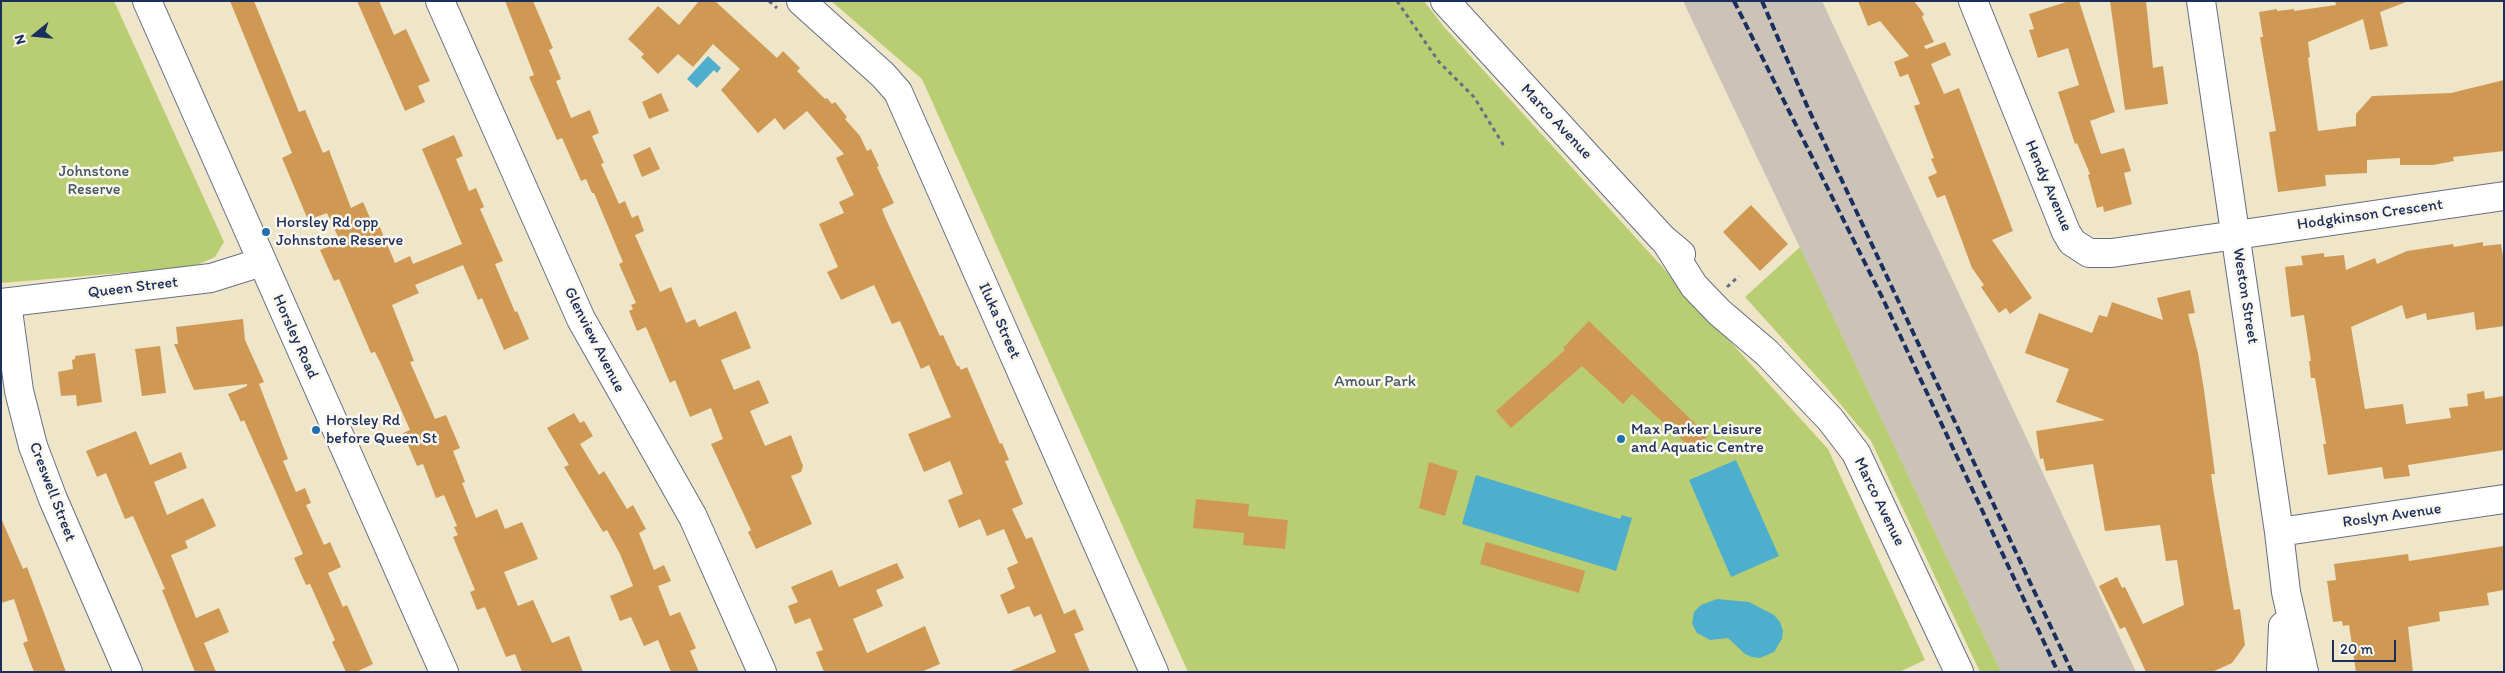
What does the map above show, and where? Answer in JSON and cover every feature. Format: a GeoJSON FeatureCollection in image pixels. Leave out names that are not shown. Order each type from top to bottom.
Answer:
{"type":"FeatureCollection","features":[{"type":"Feature","properties":{"kind":"street","name":"Horsley Road"},"geometry":{"type":"LineString","coordinates":[[146,1],[444,672]]}},
{"type":"Feature","properties":{"kind":"street","name":"Glenview Avenue"},"geometry":{"type":"LineString","coordinates":[[440,1],[581,318],[693,517],[762,672]]}},
{"type":"Feature","properties":{"kind":"street","name":"Marco Avenue"},"geometry":{"type":"LineString","coordinates":[[1445,1],[1666,242],[1713,281],[1736,307],[1767,352],[1830,419],[1856,453],[1876,490],[1959,672]]}},
{"type":"Feature","properties":{"kind":"street","name":"Hendy Avenue"},"geometry":{"type":"LineString","coordinates":[[1973,1],[2066,232],[2080,249],[2100,255],[2235,235]]}},
{"type":"Feature","properties":{"kind":"street","name":"Weston Street"},"geometry":{"type":"LineString","coordinates":[[2201,1],[2279,532],[2286,592],[2304,672]]}},
{"type":"Feature","properties":{"kind":"street","name":"Iluka Street"},"geometry":{"type":"LineString","coordinates":[[790,5],[883,75],[898,92],[1154,672]]}},
{"type":"Feature","properties":{"kind":"street","name":"Hodgkinson Crescent"},"geometry":{"type":"LineString","coordinates":[[2235,235],[2504,196]]}},
{"type":"Feature","properties":{"kind":"street","name":"Queen Street"},"geometry":{"type":"LineString","coordinates":[[4,303],[211,278],[262,262]]}},
{"type":"Feature","properties":{"kind":"street","name":"Creswell Street"},"geometry":{"type":"LineString","coordinates":[[4,303],[19,391],[32,446],[60,516],[128,672]]}},
{"type":"Feature","properties":{"kind":"street","name":"Roslyn Avenue"},"geometry":{"type":"LineString","coordinates":[[2279,532],[2504,500]]}},
{"type":"Feature","properties":{"kind":"street","name":"Weston Street"},"geometry":{"type":"LineString","coordinates":[[2281,672],[2286,592]]}},
{"type":"Feature","properties":{"kind":"path"},"geometry":{"type":"LineString","coordinates":[[769,1],[790,5]]}},
{"type":"Feature","properties":{"kind":"path"},"geometry":{"type":"LineString","coordinates":[[1397,1],[1439,62],[1474,97],[1504,146]]}},
{"type":"Feature","properties":{"kind":"shaded area"},"geometry":{"type":"Polygon","coordinates":[[[1683,1],[1822,1],[2136,672],[2001,672],[1683,1]]]}},
{"type":"Feature","properties":{"kind":"green space","name":"Johnstone Reserve"},"geometry":{"type":"Polygon","coordinates":[[[1,1],[114,1],[224,242],[215,257],[192,267],[1,283],[1,1]]]}},
{"type":"Feature","properties":{"kind":"green space","name":"Amour Park"},"geometry":{"type":"Polygon","coordinates":[[[831,1],[1424,1],[1445,28],[1828,449],[1925,660],[1899,672],[1188,672],[922,79],[831,1]]]}},
{"type":"Feature","properties":{"kind":"green space"},"geometry":{"type":"Polygon","coordinates":[[[1800,247],[2001,672],[1980,672],[1871,441],[1827,388],[1745,297],[1800,247]]]}},
{"type":"Feature","properties":{"kind":"water"},"geometry":{"type":"Polygon","coordinates":[[[708,56],[721,68],[717,73],[714,70],[697,88],[687,79],[708,56]]]}},
{"type":"Feature","properties":{"kind":"water"},"geometry":{"type":"Polygon","coordinates":[[[1736,460],[1779,556],[1731,577],[1689,480],[1736,460]]]}},
{"type":"Feature","properties":{"kind":"water"},"geometry":{"type":"Polygon","coordinates":[[[1476,475],[1620,519],[1622,515],[1632,518],[1616,571],[1462,524],[1476,475]]]}},
{"type":"Feature","properties":{"kind":"water"},"geometry":{"type":"Polygon","coordinates":[[[1717,599],[1749,602],[1774,615],[1780,622],[1783,631],[1782,639],[1774,652],[1760,658],[1752,657],[1745,654],[1728,638],[1710,640],[1697,633],[1692,624],[1694,612],[1701,605],[1717,599]]]}},
{"type":"Feature","properties":{"kind":"building"},"geometry":{"type":"Polygon","coordinates":[[[230,1],[254,1],[299,112],[305,110],[323,153],[329,150],[351,208],[363,202],[374,227],[379,225],[395,263],[410,256],[413,264],[462,244],[422,149],[454,135],[463,156],[456,159],[469,191],[476,188],[484,207],[480,209],[503,261],[495,264],[515,312],[517,311],[529,339],[504,350],[482,298],[478,300],[463,265],[415,285],[419,293],[392,305],[414,361],[410,362],[435,419],[446,415],[460,448],[453,451],[465,482],[462,483],[476,518],[497,509],[505,529],[522,522],[538,559],[504,572],[518,606],[533,600],[552,643],[569,636],[583,672],[522,672],[515,654],[506,657],[485,607],[477,610],[470,592],[475,590],[453,537],[458,535],[454,527],[457,526],[444,495],[436,498],[423,464],[417,466],[403,433],[410,430],[380,362],[375,352],[371,353],[339,279],[334,281],[320,250],[340,241],[327,213],[308,220],[282,158],[292,153],[230,1]]]}},
{"type":"Feature","properties":{"kind":"building"},"geometry":{"type":"Polygon","coordinates":[[[357,1],[379,1],[394,35],[406,29],[430,81],[418,86],[425,102],[405,111],[357,1]]]}},
{"type":"Feature","properties":{"kind":"building"},"geometry":{"type":"Polygon","coordinates":[[[505,1],[533,1],[553,48],[549,50],[561,79],[556,81],[571,118],[590,110],[599,133],[592,136],[604,163],[601,164],[619,204],[625,201],[632,218],[638,215],[644,231],[635,235],[660,292],[671,287],[686,323],[695,319],[699,327],[736,311],[751,348],[721,360],[734,390],[759,380],[769,403],[750,411],[765,446],[791,435],[803,466],[801,472],[791,476],[812,524],[756,549],[748,532],[751,530],[711,444],[723,439],[711,408],[690,417],[675,380],[670,383],[646,327],[637,331],[629,311],[633,309],[631,305],[636,303],[619,264],[623,262],[594,193],[592,193],[586,179],[581,181],[562,138],[557,140],[529,77],[534,75],[505,1]]]}},
{"type":"Feature","properties":{"kind":"building"},"geometry":{"type":"Polygon","coordinates":[[[699,1],[715,1],[777,58],[783,51],[800,68],[797,71],[825,99],[827,98],[832,104],[835,102],[847,117],[845,119],[860,136],[867,151],[871,149],[879,166],[877,167],[894,203],[882,209],[885,217],[940,336],[943,335],[957,366],[961,370],[967,367],[1000,444],[1002,443],[1009,460],[1005,461],[1023,504],[1012,509],[1026,539],[1032,537],[1064,614],[1075,609],[1084,630],[1074,634],[1090,672],[1008,672],[1056,652],[1041,614],[1034,617],[1029,606],[1008,614],[1000,595],[1015,588],[1007,568],[1018,563],[1004,529],[987,536],[980,519],[959,528],[948,500],[963,494],[950,461],[924,472],[908,434],[951,417],[929,365],[921,369],[900,321],[892,324],[874,285],[841,300],[827,272],[838,267],[819,224],[844,213],[839,202],[854,195],[836,158],[844,154],[807,111],[784,130],[775,118],[758,133],[721,90],[740,69],[713,44],[693,67],[678,54],[658,74],[641,57],[644,54],[628,39],[658,6],[679,25],[699,1]]]}},
{"type":"Feature","properties":{"kind":"building"},"geometry":{"type":"Polygon","coordinates":[[[1858,1],[1914,1],[1924,14],[1922,17],[1934,42],[1924,46],[1926,49],[1945,42],[1951,55],[1931,64],[1944,94],[1959,88],[2013,231],[1992,240],[2032,298],[2010,314],[2006,308],[1999,313],[1981,287],[1984,285],[1972,268],[1945,195],[1937,198],[1928,177],[1937,173],[1931,159],[1934,158],[1914,106],[1920,104],[1908,74],[1900,77],[1894,62],[1909,56],[1880,21],[1868,26],[1858,1]]]}},
{"type":"Feature","properties":{"kind":"building"},"geometry":{"type":"Polygon","coordinates":[[[2069,1],[2079,1],[2115,112],[2090,121],[2101,154],[2124,148],[2131,171],[2124,173],[2132,204],[2104,212],[2103,206],[2097,208],[2088,175],[2090,174],[2077,143],[2075,144],[2058,92],[2079,85],[2068,48],[2038,58],[2029,30],[2034,29],[2029,14],[2069,1]]]}},
{"type":"Feature","properties":{"kind":"building"},"geometry":{"type":"Polygon","coordinates":[[[2110,1],[2146,1],[2153,68],[2163,66],[2168,104],[2125,110],[2110,1]]]}},
{"type":"Feature","properties":{"kind":"building"},"geometry":{"type":"Polygon","coordinates":[[[2335,1],[2406,2],[2380,12],[2388,46],[2370,50],[2363,19],[2308,42],[2310,57],[2308,58],[2318,131],[2356,126],[2356,114],[2372,96],[2451,93],[2504,80],[2504,151],[2453,157],[2454,161],[2433,165],[2400,165],[2400,158],[2367,160],[2367,173],[2325,175],[2326,186],[2278,192],[2269,132],[2276,131],[2260,37],[2263,37],[2259,12],[2277,9],[2277,11],[2294,9],[2294,11],[2336,5],[2335,1]]]}},
{"type":"Feature","properties":{"kind":"building"},"geometry":{"type":"Polygon","coordinates":[[[661,93],[669,111],[649,119],[642,102],[661,93]]]}},
{"type":"Feature","properties":{"kind":"building"},"geometry":{"type":"Polygon","coordinates":[[[650,147],[660,169],[642,177],[633,155],[650,147]]]}},
{"type":"Feature","properties":{"kind":"building"},"geometry":{"type":"Polygon","coordinates":[[[1751,205],[1788,244],[1760,271],[1723,232],[1751,205]]]}},
{"type":"Feature","properties":{"kind":"building"},"geometry":{"type":"Polygon","coordinates":[[[2483,242],[2483,246],[2501,244],[2504,262],[2504,326],[2476,330],[2474,312],[2427,320],[2426,313],[2406,319],[2402,305],[2351,327],[2365,409],[2403,404],[2406,424],[2451,418],[2449,408],[2468,406],[2467,394],[2484,391],[2485,399],[2504,396],[2504,450],[2408,465],[2410,476],[2384,479],[2382,467],[2328,475],[2323,444],[2326,444],[2315,378],[2311,378],[2309,361],[2311,361],[2304,315],[2291,317],[2285,267],[2303,265],[2301,256],[2324,253],[2324,257],[2344,255],[2346,270],[2375,258],[2377,264],[2407,251],[2453,244],[2454,247],[2483,242]]]}},
{"type":"Feature","properties":{"kind":"building"},"geometry":{"type":"Polygon","coordinates":[[[2190,290],[2195,313],[2188,314],[2198,353],[2204,390],[2215,474],[2211,474],[2214,494],[2234,610],[2240,609],[2245,645],[2232,663],[2212,672],[2146,672],[2125,627],[2120,629],[2099,586],[2117,577],[2122,588],[2125,587],[2143,624],[2184,605],[2177,560],[2166,561],[2160,525],[2105,531],[2093,464],[2046,471],[2043,458],[2040,459],[2036,431],[2105,420],[2056,402],[2069,369],[2025,353],[2039,313],[2092,333],[2099,315],[2107,317],[2112,302],[2163,320],[2157,298],[2190,290]]]}},
{"type":"Feature","properties":{"kind":"building"},"geometry":{"type":"Polygon","coordinates":[[[243,319],[245,340],[264,382],[259,384],[288,459],[283,461],[296,492],[305,488],[311,503],[306,505],[324,545],[330,542],[341,567],[328,573],[343,607],[347,605],[373,664],[356,672],[346,672],[332,642],[335,640],[310,584],[306,585],[294,558],[303,554],[244,420],[241,422],[228,394],[247,386],[247,384],[194,390],[174,344],[178,344],[176,327],[243,319]]]}},
{"type":"Feature","properties":{"kind":"building"},"geometry":{"type":"Polygon","coordinates":[[[1589,321],[1708,436],[1694,451],[1632,394],[1623,404],[1582,366],[1511,428],[1496,411],[1565,350],[1563,348],[1589,321]]]}},
{"type":"Feature","properties":{"kind":"building"},"geometry":{"type":"Polygon","coordinates":[[[160,346],[166,393],[142,396],[135,349],[160,346]]]}},
{"type":"Feature","properties":{"kind":"building"},"geometry":{"type":"Polygon","coordinates":[[[95,353],[102,402],[77,406],[76,395],[61,396],[58,372],[73,369],[72,360],[75,359],[75,356],[95,353]]]}},
{"type":"Feature","properties":{"kind":"building"},"geometry":{"type":"Polygon","coordinates":[[[574,413],[580,423],[584,421],[593,436],[580,444],[599,475],[604,471],[627,509],[633,505],[646,529],[639,533],[654,570],[664,565],[671,581],[658,586],[670,616],[680,612],[696,648],[690,651],[699,672],[671,672],[658,640],[644,646],[631,617],[620,621],[610,596],[633,586],[620,554],[607,530],[603,532],[564,467],[569,465],[547,428],[574,413]]]}},
{"type":"Feature","properties":{"kind":"building"},"geometry":{"type":"Polygon","coordinates":[[[136,431],[150,465],[181,452],[187,468],[154,482],[167,515],[203,498],[216,526],[185,541],[188,548],[171,555],[196,618],[219,608],[229,632],[204,643],[216,672],[195,672],[162,590],[165,589],[133,516],[125,519],[106,473],[97,477],[86,451],[136,431]]]}},
{"type":"Feature","properties":{"kind":"building"},"geometry":{"type":"Polygon","coordinates":[[[1429,462],[1458,471],[1445,516],[1419,508],[1429,462]]]}},
{"type":"Feature","properties":{"kind":"building"},"geometry":{"type":"Polygon","coordinates":[[[1196,499],[1249,504],[1248,516],[1288,520],[1285,549],[1243,545],[1244,533],[1193,528],[1196,499]]]}},
{"type":"Feature","properties":{"kind":"building"},"geometry":{"type":"Polygon","coordinates":[[[1,518],[23,569],[27,567],[66,672],[34,672],[23,643],[28,641],[14,599],[1,603],[1,518]]]}},
{"type":"Feature","properties":{"kind":"building"},"geometry":{"type":"Polygon","coordinates":[[[1486,542],[1585,571],[1579,593],[1480,564],[1486,542]]]}},
{"type":"Feature","properties":{"kind":"building"},"geometry":{"type":"Polygon","coordinates":[[[2504,546],[2504,590],[2487,593],[2489,605],[2439,612],[2440,621],[2408,627],[2413,672],[2356,672],[2349,625],[2343,626],[2342,621],[2333,622],[2327,581],[2336,580],[2334,564],[2408,554],[2409,561],[2504,546]]]}},
{"type":"Feature","properties":{"kind":"building"},"geometry":{"type":"Polygon","coordinates":[[[897,563],[904,578],[876,590],[883,606],[853,619],[867,653],[925,626],[940,664],[921,672],[824,672],[816,652],[823,650],[810,618],[795,624],[788,606],[798,602],[791,587],[832,570],[839,587],[897,563]]]}},
{"type":"Feature","properties":{"kind":"railway"},"geometry":{"type":"LineString","coordinates":[[1734,1],[1882,297],[2058,672]]}},
{"type":"Feature","properties":{"kind":"railway"},"geometry":{"type":"LineString","coordinates":[[1762,1],[1808,108],[2072,672]]}},
{"type":"Feature","properties":{"kind":"place","name":"Horsley Rd opp Johnstone Reserve"},"geometry":{"type":"Point","coordinates":[266,232]}},
{"type":"Feature","properties":{"kind":"place","name":"Horsley Rd before Queen St"},"geometry":{"type":"Point","coordinates":[316,430]}},
{"type":"Feature","properties":{"kind":"place","name":"Max Parker Leisure and Aquatic Centre"},"geometry":{"type":"Point","coordinates":[1621,439]}}]}
